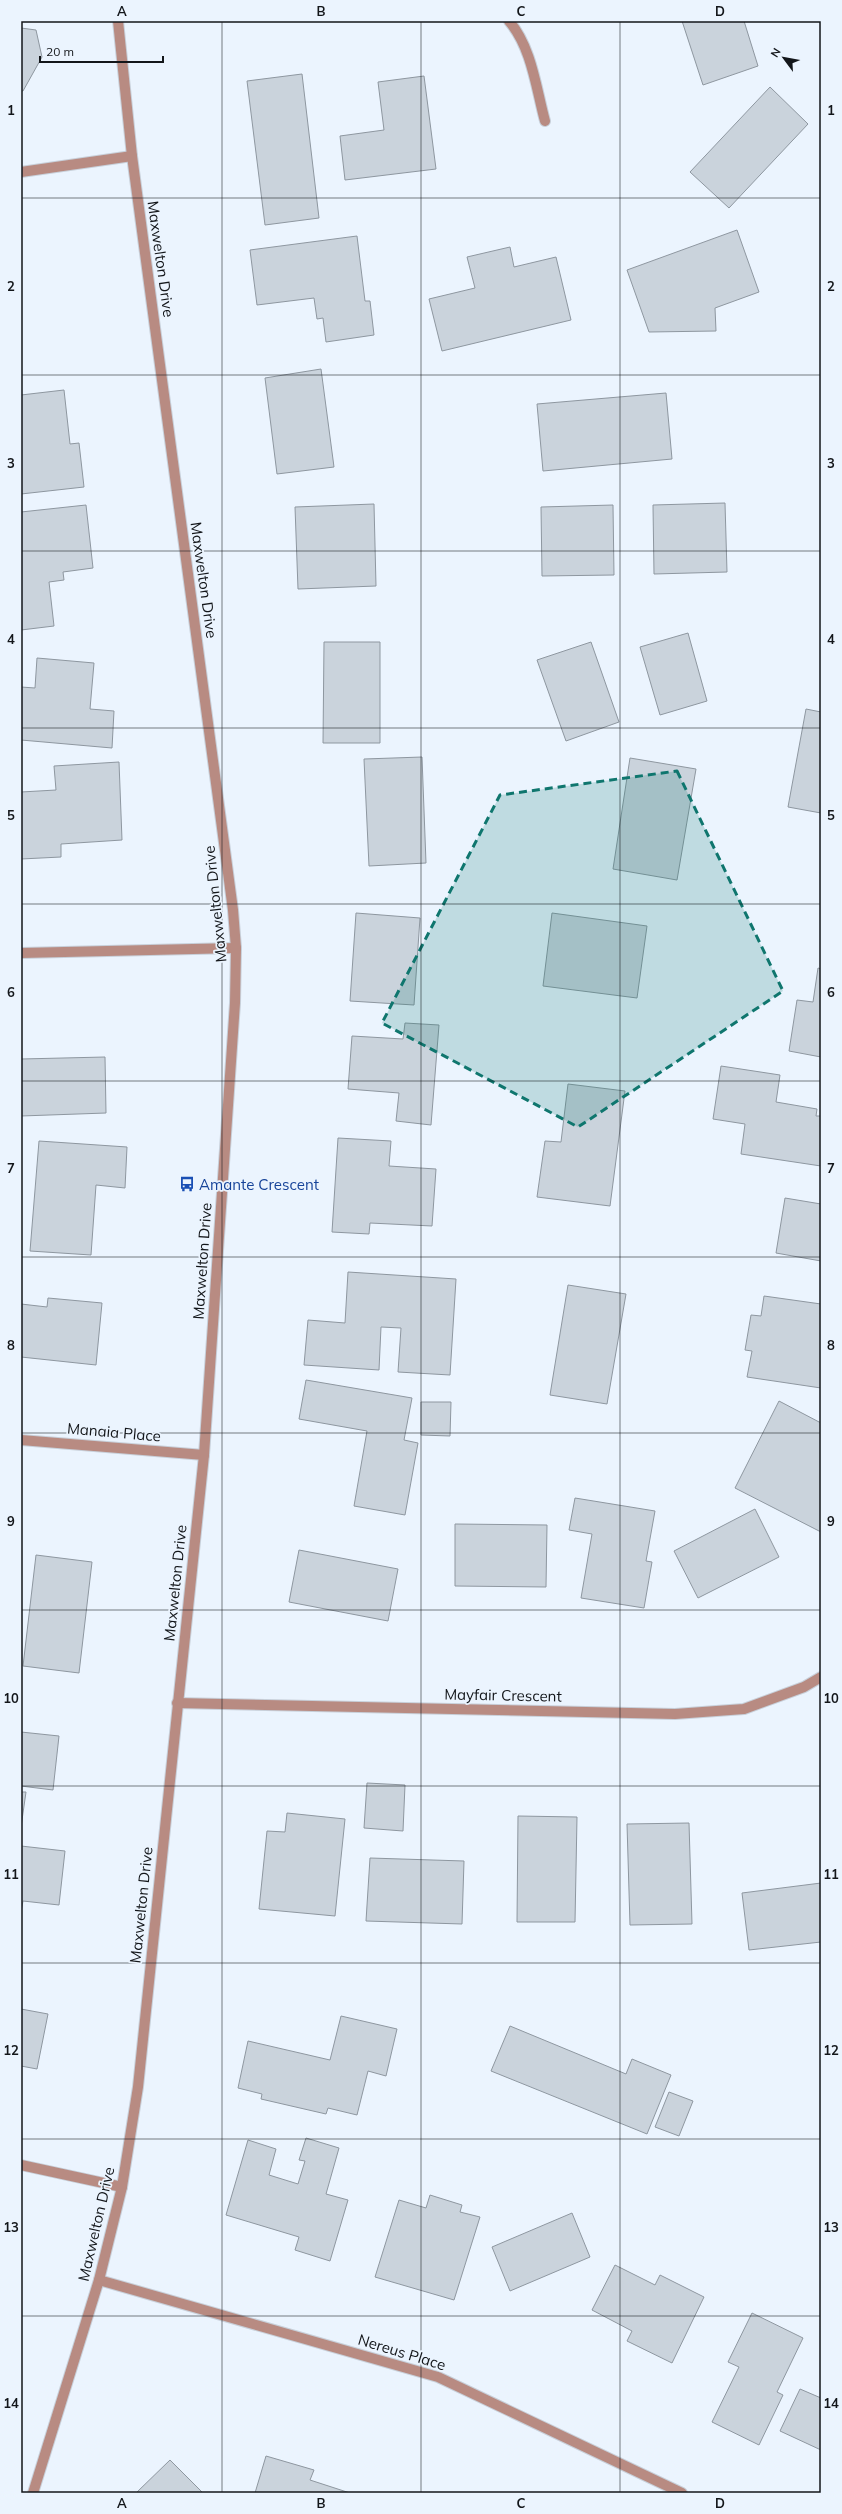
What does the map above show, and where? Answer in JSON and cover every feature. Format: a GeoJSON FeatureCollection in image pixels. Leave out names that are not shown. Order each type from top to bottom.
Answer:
{"type":"FeatureCollection","features":[{"type":"Feature","properties":{"kind":"street","name":"Maxwelton Drive"},"geometry":{"type":"LineString","coordinates":[[32,2493],[99,2280],[122,2187],[138,2087],[204,1455],[235,1003],[236,948],[132,156],[118,21]]}},
{"type":"Feature","properties":{"kind":"street"},"geometry":{"type":"LineString","coordinates":[[509,21],[518,32],[527,53],[545,121]]}},
{"type":"Feature","properties":{"kind":"street"},"geometry":{"type":"LineString","coordinates":[[21,172],[132,156]]}},
{"type":"Feature","properties":{"kind":"street"},"geometry":{"type":"LineString","coordinates":[[21,953],[236,948]]}},
{"type":"Feature","properties":{"kind":"street","name":"Manaia Place"},"geometry":{"type":"LineString","coordinates":[[21,1440],[204,1455]]}},
{"type":"Feature","properties":{"kind":"street","name":"Mayfair Crescent"},"geometry":{"type":"LineString","coordinates":[[178,1702],[675,1714],[744,1709],[804,1687],[821,1676]]}},
{"type":"Feature","properties":{"kind":"street"},"geometry":{"type":"LineString","coordinates":[[21,2165],[122,2187]]}},
{"type":"Feature","properties":{"kind":"street","name":"Nereus Place"},"geometry":{"type":"LineString","coordinates":[[99,2280],[438,2377],[682,2493]]}},
{"type":"Feature","properties":{"kind":"highlighted area"},"geometry":{"type":"Polygon","coordinates":[[[677,771],[783,991],[578,1127],[382,1023],[500,795],[677,771]]]}},
{"type":"Feature","properties":{"kind":"building"},"geometry":{"type":"Polygon","coordinates":[[[682,21],[744,21],[758,66],[703,85],[682,21]]]}},
{"type":"Feature","properties":{"kind":"building"},"geometry":{"type":"Polygon","coordinates":[[[21,28],[36,30],[42,57],[23,91],[21,91],[21,28]]]}},
{"type":"Feature","properties":{"kind":"building"},"geometry":{"type":"Polygon","coordinates":[[[302,74],[319,218],[265,225],[247,81],[302,74]]]}},
{"type":"Feature","properties":{"kind":"building"},"geometry":{"type":"Polygon","coordinates":[[[424,76],[436,169],[345,180],[340,136],[384,130],[378,82],[424,76]]]}},
{"type":"Feature","properties":{"kind":"building"},"geometry":{"type":"Polygon","coordinates":[[[770,87],[808,124],[729,208],[690,172],[770,87]]]}},
{"type":"Feature","properties":{"kind":"building"},"geometry":{"type":"Polygon","coordinates":[[[737,230],[759,292],[715,308],[716,331],[649,332],[627,270],[737,230]]]}},
{"type":"Feature","properties":{"kind":"building"},"geometry":{"type":"Polygon","coordinates":[[[357,236],[365,301],[370,301],[374,335],[326,342],[323,318],[317,319],[314,298],[257,305],[250,250],[357,236]]]}},
{"type":"Feature","properties":{"kind":"building"},"geometry":{"type":"Polygon","coordinates":[[[510,247],[514,267],[556,257],[571,320],[442,351],[429,299],[475,288],[467,257],[510,247]]]}},
{"type":"Feature","properties":{"kind":"building"},"geometry":{"type":"Polygon","coordinates":[[[321,369],[334,467],[277,474],[265,378],[321,369]]]}},
{"type":"Feature","properties":{"kind":"building"},"geometry":{"type":"Polygon","coordinates":[[[64,390],[70,444],[79,443],[84,487],[21,494],[21,395],[64,390]]]}},
{"type":"Feature","properties":{"kind":"building"},"geometry":{"type":"Polygon","coordinates":[[[666,393],[672,459],[543,471],[537,404],[666,393]]]}},
{"type":"Feature","properties":{"kind":"building"},"geometry":{"type":"Polygon","coordinates":[[[725,503],[727,572],[654,574],[653,505],[725,503]]]}},
{"type":"Feature","properties":{"kind":"building"},"geometry":{"type":"Polygon","coordinates":[[[374,504],[376,586],[298,589],[295,507],[374,504]]]}},
{"type":"Feature","properties":{"kind":"building"},"geometry":{"type":"Polygon","coordinates":[[[86,505],[93,568],[63,572],[64,580],[49,582],[54,626],[21,630],[21,512],[86,505]]]}},
{"type":"Feature","properties":{"kind":"building"},"geometry":{"type":"Polygon","coordinates":[[[613,505],[614,575],[542,576],[541,507],[613,505]]]}},
{"type":"Feature","properties":{"kind":"building"},"geometry":{"type":"Polygon","coordinates":[[[688,633],[707,701],[660,715],[640,647],[688,633]]]}},
{"type":"Feature","properties":{"kind":"building"},"geometry":{"type":"Polygon","coordinates":[[[324,642],[380,642],[380,743],[323,743],[324,642]]]}},
{"type":"Feature","properties":{"kind":"building"},"geometry":{"type":"Polygon","coordinates":[[[591,642],[619,722],[566,741],[537,660],[591,642]]]}},
{"type":"Feature","properties":{"kind":"building"},"geometry":{"type":"Polygon","coordinates":[[[37,658],[94,663],[90,709],[114,711],[112,748],[21,740],[21,687],[35,688],[37,658]]]}},
{"type":"Feature","properties":{"kind":"building"},"geometry":{"type":"Polygon","coordinates":[[[806,709],[821,712],[821,813],[788,807],[806,709]]]}},
{"type":"Feature","properties":{"kind":"building"},"geometry":{"type":"Polygon","coordinates":[[[422,757],[426,863],[369,866],[364,759],[422,757]]]}},
{"type":"Feature","properties":{"kind":"building"},"geometry":{"type":"Polygon","coordinates":[[[630,758],[696,769],[677,880],[613,869],[630,758]]]}},
{"type":"Feature","properties":{"kind":"building"},"geometry":{"type":"Polygon","coordinates":[[[119,762],[122,840],[61,844],[61,857],[21,859],[21,792],[56,790],[54,766],[119,762]]]}},
{"type":"Feature","properties":{"kind":"building"},"geometry":{"type":"Polygon","coordinates":[[[356,913],[420,918],[414,1005],[350,1001],[356,913]]]}},
{"type":"Feature","properties":{"kind":"building"},"geometry":{"type":"Polygon","coordinates":[[[552,913],[647,926],[637,998],[543,986],[552,913]]]}},
{"type":"Feature","properties":{"kind":"building"},"geometry":{"type":"Polygon","coordinates":[[[818,968],[821,969],[821,1057],[789,1051],[797,1000],[813,1002],[818,968]]]}},
{"type":"Feature","properties":{"kind":"building"},"geometry":{"type":"Polygon","coordinates":[[[405,1023],[439,1025],[431,1125],[396,1121],[399,1093],[348,1089],[352,1036],[403,1039],[405,1023]]]}},
{"type":"Feature","properties":{"kind":"building"},"geometry":{"type":"Polygon","coordinates":[[[105,1057],[106,1113],[21,1116],[21,1059],[105,1057]]]}},
{"type":"Feature","properties":{"kind":"building"},"geometry":{"type":"Polygon","coordinates":[[[721,1066],[780,1075],[776,1102],[817,1109],[816,1116],[821,1116],[821,1166],[741,1154],[745,1124],[713,1119],[721,1066]]]}},
{"type":"Feature","properties":{"kind":"building"},"geometry":{"type":"Polygon","coordinates":[[[568,1084],[625,1091],[610,1206],[537,1197],[545,1141],[561,1142],[568,1084]]]}},
{"type":"Feature","properties":{"kind":"building"},"geometry":{"type":"Polygon","coordinates":[[[338,1138],[391,1141],[389,1166],[436,1169],[432,1226],[370,1223],[369,1234],[332,1232],[338,1138]]]}},
{"type":"Feature","properties":{"kind":"building"},"geometry":{"type":"Polygon","coordinates":[[[39,1141],[127,1147],[125,1188],[96,1185],[91,1255],[30,1251],[39,1141]]]}},
{"type":"Feature","properties":{"kind":"building"},"geometry":{"type":"Polygon","coordinates":[[[785,1198],[821,1204],[821,1261],[776,1253],[785,1198]]]}},
{"type":"Feature","properties":{"kind":"building"},"geometry":{"type":"Polygon","coordinates":[[[348,1272],[456,1279],[450,1375],[398,1372],[401,1328],[381,1327],[379,1370],[304,1365],[308,1320],[345,1323],[348,1272]]]}},
{"type":"Feature","properties":{"kind":"building"},"geometry":{"type":"Polygon","coordinates":[[[568,1285],[626,1294],[607,1404],[550,1395],[568,1285]]]}},
{"type":"Feature","properties":{"kind":"building"},"geometry":{"type":"Polygon","coordinates":[[[764,1296],[821,1304],[821,1388],[747,1377],[752,1351],[745,1350],[751,1315],[761,1316],[764,1296]]]}},
{"type":"Feature","properties":{"kind":"building"},"geometry":{"type":"Polygon","coordinates":[[[48,1298],[102,1303],[96,1365],[21,1357],[21,1304],[47,1307],[48,1298]]]}},
{"type":"Feature","properties":{"kind":"building"},"geometry":{"type":"Polygon","coordinates":[[[306,1380],[412,1398],[404,1440],[418,1443],[405,1515],[354,1506],[367,1431],[299,1419],[306,1380]]]}},
{"type":"Feature","properties":{"kind":"building"},"geometry":{"type":"Polygon","coordinates":[[[779,1401],[821,1423],[821,1532],[735,1488],[779,1401]]]}},
{"type":"Feature","properties":{"kind":"building"},"geometry":{"type":"Polygon","coordinates":[[[421,1402],[451,1402],[450,1436],[421,1435],[421,1402]]]}},
{"type":"Feature","properties":{"kind":"building"},"geometry":{"type":"Polygon","coordinates":[[[575,1498],[655,1511],[646,1561],[652,1562],[644,1608],[581,1598],[592,1534],[569,1530],[575,1498]]]}},
{"type":"Feature","properties":{"kind":"building"},"geometry":{"type":"Polygon","coordinates":[[[755,1509],[779,1557],[698,1598],[674,1551],[755,1509]]]}},
{"type":"Feature","properties":{"kind":"building"},"geometry":{"type":"Polygon","coordinates":[[[455,1524],[547,1525],[546,1587],[455,1586],[455,1524]]]}},
{"type":"Feature","properties":{"kind":"building"},"geometry":{"type":"Polygon","coordinates":[[[299,1550],[398,1569],[388,1621],[289,1602],[299,1550]]]}},
{"type":"Feature","properties":{"kind":"building"},"geometry":{"type":"Polygon","coordinates":[[[36,1555],[92,1562],[79,1673],[23,1666],[36,1555]]]}},
{"type":"Feature","properties":{"kind":"building"},"geometry":{"type":"Polygon","coordinates":[[[21,1732],[59,1736],[53,1790],[21,1786],[21,1732]]]}},
{"type":"Feature","properties":{"kind":"building"},"geometry":{"type":"Polygon","coordinates":[[[367,1783],[405,1785],[403,1831],[364,1828],[367,1783]]]}},
{"type":"Feature","properties":{"kind":"building"},"geometry":{"type":"Polygon","coordinates":[[[21,1792],[26,1792],[21,1827],[21,1792]]]}},
{"type":"Feature","properties":{"kind":"building"},"geometry":{"type":"Polygon","coordinates":[[[287,1813],[345,1819],[335,1916],[259,1909],[267,1831],[285,1832],[287,1813]]]}},
{"type":"Feature","properties":{"kind":"building"},"geometry":{"type":"Polygon","coordinates":[[[518,1816],[577,1817],[575,1922],[517,1922],[518,1816]]]}},
{"type":"Feature","properties":{"kind":"building"},"geometry":{"type":"Polygon","coordinates":[[[689,1823],[692,1924],[630,1925],[627,1824],[689,1823]]]}},
{"type":"Feature","properties":{"kind":"building"},"geometry":{"type":"Polygon","coordinates":[[[21,1846],[65,1851],[59,1905],[23,1901],[21,1912],[21,1846]]]}},
{"type":"Feature","properties":{"kind":"building"},"geometry":{"type":"Polygon","coordinates":[[[370,1858],[464,1861],[462,1924],[366,1921],[370,1858]]]}},
{"type":"Feature","properties":{"kind":"building"},"geometry":{"type":"Polygon","coordinates":[[[821,1883],[821,1942],[749,1950],[742,1893],[821,1883]]]}},
{"type":"Feature","properties":{"kind":"building"},"geometry":{"type":"Polygon","coordinates":[[[21,2009],[48,2014],[37,2069],[21,2066],[21,2009]]]}},
{"type":"Feature","properties":{"kind":"building"},"geometry":{"type":"Polygon","coordinates":[[[341,2016],[397,2029],[386,2076],[368,2071],[357,2115],[328,2108],[326,2114],[261,2099],[262,2094],[238,2088],[248,2041],[330,2060],[341,2016]]]}},
{"type":"Feature","properties":{"kind":"building"},"geometry":{"type":"Polygon","coordinates":[[[510,2026],[626,2074],[632,2059],[671,2075],[647,2134],[491,2071],[510,2026]]]}},
{"type":"Feature","properties":{"kind":"building"},"geometry":{"type":"Polygon","coordinates":[[[669,2092],[693,2101],[679,2136],[655,2127],[669,2092]]]}},
{"type":"Feature","properties":{"kind":"building"},"geometry":{"type":"Polygon","coordinates":[[[306,2138],[339,2148],[326,2194],[348,2200],[330,2261],[295,2250],[299,2237],[226,2215],[248,2140],[276,2149],[269,2175],[298,2184],[305,2161],[299,2160],[306,2138]]]}},
{"type":"Feature","properties":{"kind":"building"},"geometry":{"type":"Polygon","coordinates":[[[430,2195],[462,2205],[460,2212],[480,2217],[454,2300],[375,2277],[399,2200],[426,2208],[430,2195]]]}},
{"type":"Feature","properties":{"kind":"building"},"geometry":{"type":"Polygon","coordinates":[[[572,2213],[590,2257],[510,2291],[492,2247],[572,2213]]]}},
{"type":"Feature","properties":{"kind":"building"},"geometry":{"type":"Polygon","coordinates":[[[615,2265],[655,2285],[660,2275],[704,2297],[672,2363],[627,2341],[632,2331],[592,2310],[615,2265]]]}},
{"type":"Feature","properties":{"kind":"building"},"geometry":{"type":"Polygon","coordinates":[[[752,2313],[803,2338],[777,2392],[783,2395],[759,2445],[712,2422],[739,2367],[728,2362],[752,2313]]]}},
{"type":"Feature","properties":{"kind":"building"},"geometry":{"type":"Polygon","coordinates":[[[800,2389],[821,2398],[821,2450],[780,2431],[800,2389]]]}},
{"type":"Feature","properties":{"kind":"building"},"geometry":{"type":"Polygon","coordinates":[[[266,2456],[314,2470],[310,2480],[350,2493],[255,2493],[266,2456]]]}},
{"type":"Feature","properties":{"kind":"building"},"geometry":{"type":"Polygon","coordinates":[[[170,2460],[203,2493],[136,2493],[170,2460]]]}},
{"type":"Feature","properties":{"kind":"place","name":"Amante Crescent"},"geometry":{"type":"Point","coordinates":[187,1184]}}]}
